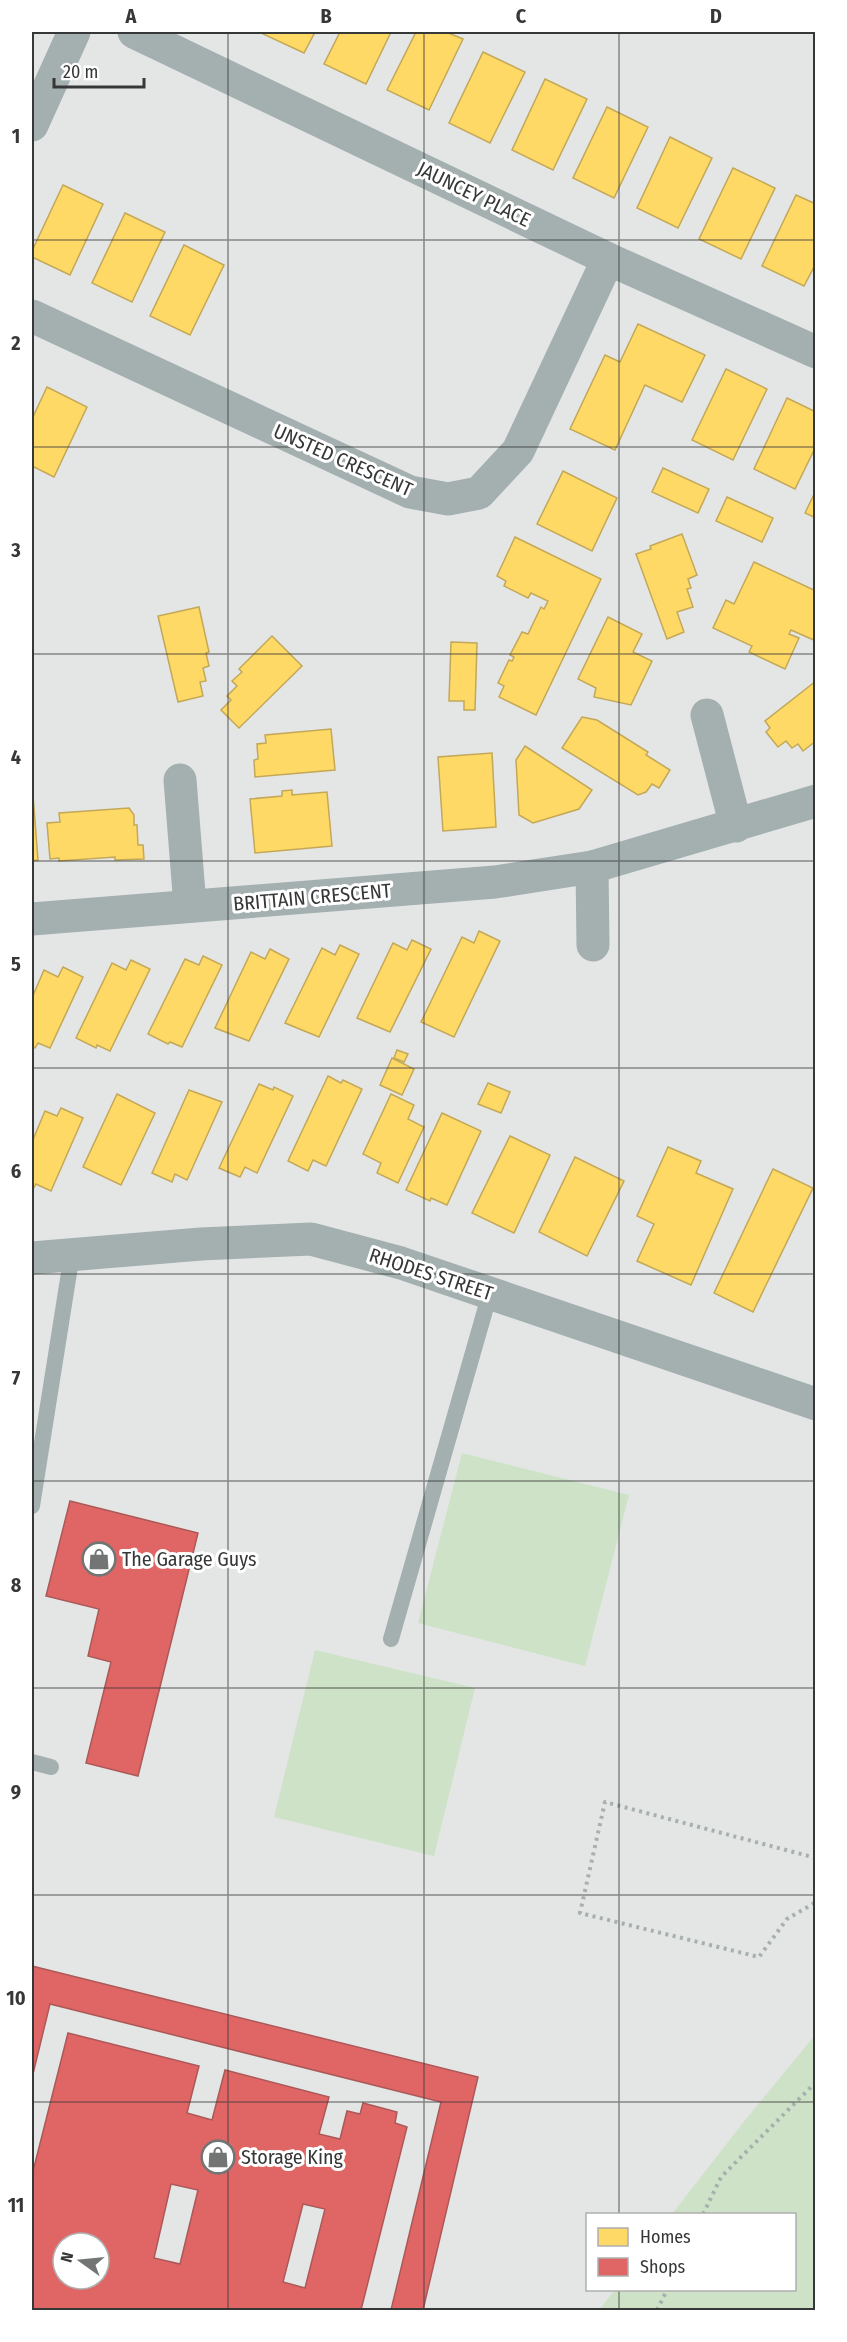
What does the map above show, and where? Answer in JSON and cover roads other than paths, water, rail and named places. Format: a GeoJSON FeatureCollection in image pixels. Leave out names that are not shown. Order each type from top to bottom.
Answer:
{"type":"FeatureCollection","features":[{"type":"Feature","properties":{"kind":"street"},"geometry":{"type":"LineString","coordinates":[[32,125],[74,32]]}},
{"type":"Feature","properties":{"kind":"street","name":"JAUNCEY PLACE"},"geometry":{"type":"LineString","coordinates":[[134,32],[608,259],[816,352]]}},
{"type":"Feature","properties":{"kind":"street","name":"UNSTED CRESCENT"},"geometry":{"type":"LineString","coordinates":[[32,316],[410,492],[448,499],[479,493],[518,451],[608,259]]}},
{"type":"Feature","properties":{"kind":"street"},"geometry":{"type":"LineString","coordinates":[[707,716],[736,826]]}},
{"type":"Feature","properties":{"kind":"street"},"geometry":{"type":"LineString","coordinates":[[180,780],[190,906]]}},
{"type":"Feature","properties":{"kind":"street","name":"BRITTAIN CRESCENT"},"geometry":{"type":"LineString","coordinates":[[32,919],[495,882],[592,867],[816,801]]}},
{"type":"Feature","properties":{"kind":"street"},"geometry":{"type":"LineString","coordinates":[[592,867],[593,945]]}},
{"type":"Feature","properties":{"kind":"street","name":"RHODES STREET"},"geometry":{"type":"LineString","coordinates":[[32,1258],[201,1244],[311,1239],[401,1263],[816,1404]]}},
{"type":"Feature","properties":{"kind":"lane"},"geometry":{"type":"LineString","coordinates":[[32,1506],[72,1254]]}},
{"type":"Feature","properties":{"kind":"lane"},"geometry":{"type":"LineString","coordinates":[[391,1639],[490,1293]]}},
{"type":"Feature","properties":{"kind":"lane"},"geometry":{"type":"LineString","coordinates":[[32,1762],[51,1767]]}},
{"type":"Feature","properties":{"kind":"place","name":"The Garage Guys"},"geometry":{"type":"Point","coordinates":[99,1559]}},
{"type":"Feature","properties":{"kind":"place","name":"Storage King"},"geometry":{"type":"Point","coordinates":[218,2157]}}]}
